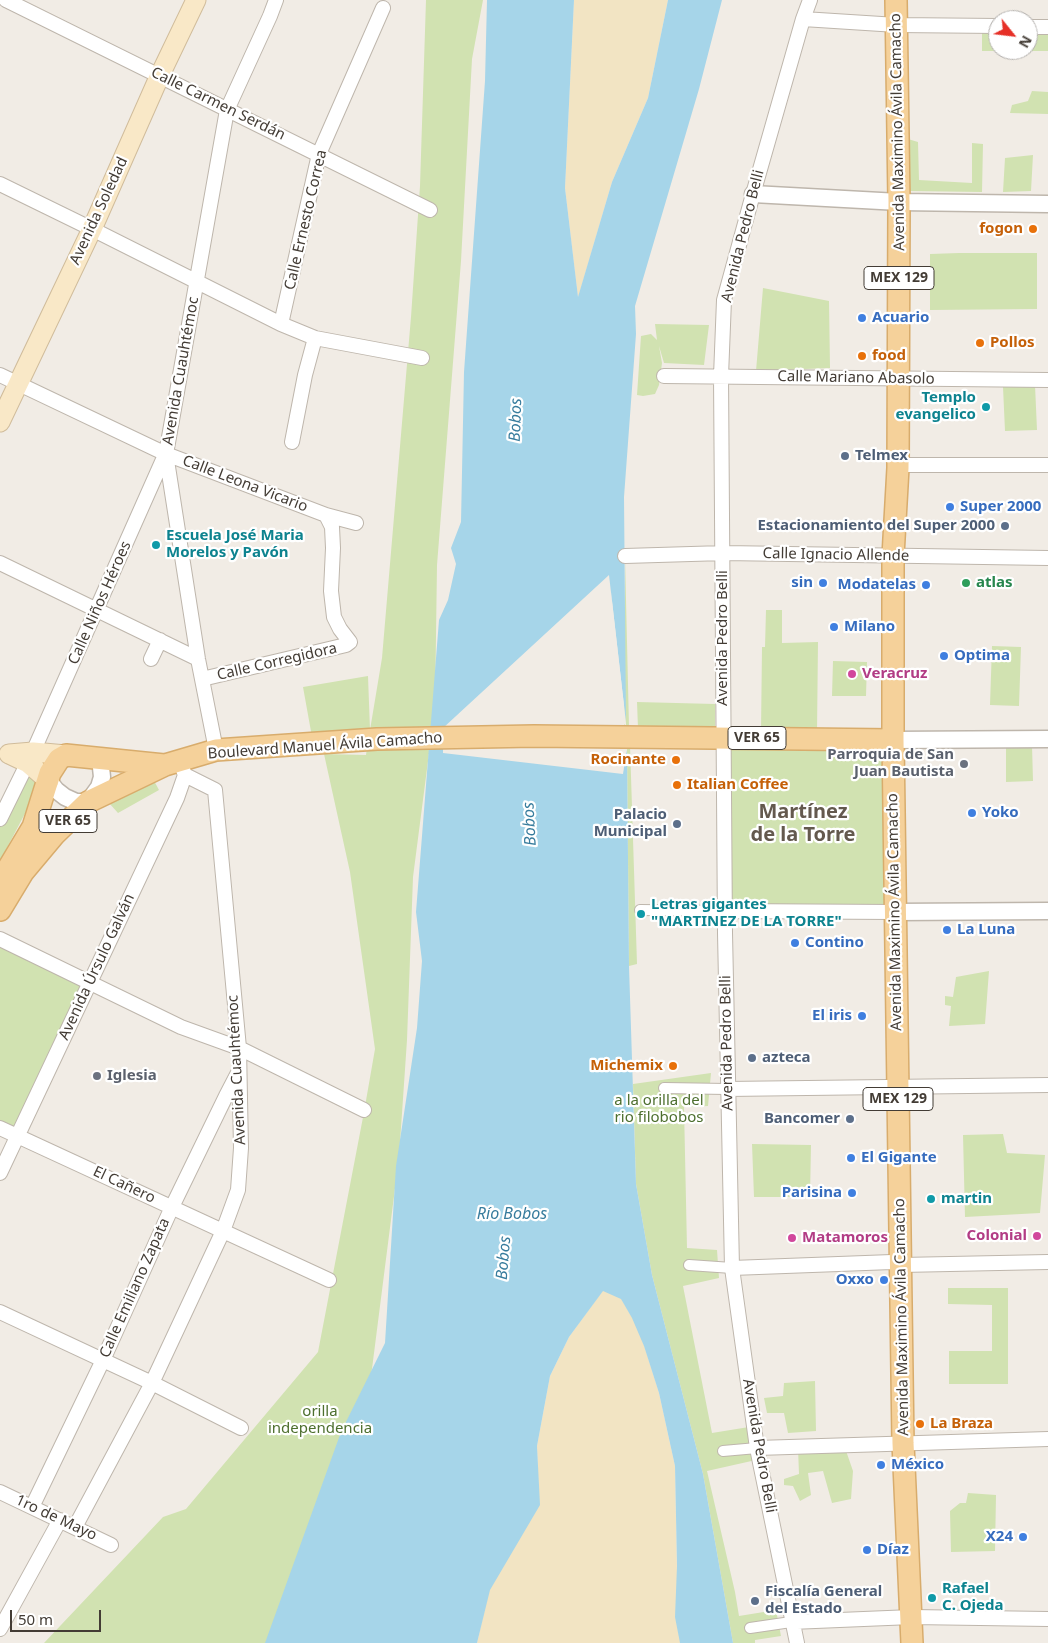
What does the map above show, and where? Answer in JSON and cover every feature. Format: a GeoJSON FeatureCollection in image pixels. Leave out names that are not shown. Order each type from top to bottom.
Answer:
{"type":"FeatureCollection","features":[{"type":"Feature","properties":{"kind":"main road","name":"Avenida Soledad"},"geometry":{"type":"LineString","coordinates":[[0,422],[92,228],[160,75],[196,0]]}},
{"type":"Feature","properties":{"kind":"main road","name":"Avenida Maximino Ávila Camacho"},"geometry":{"type":"LineString","coordinates":[[896,0],[899,202],[898,468],[893,556],[893,740],[903,1443],[912,1643]]}},
{"type":"Feature","properties":{"kind":"main road","name":"Boulevard Manuel Ávila Camacho"},"geometry":{"type":"LineString","coordinates":[[0,910],[23,872],[54,835],[88,802],[216,750],[377,739],[622,736],[723,738]]}},
{"type":"Feature","properties":{"kind":"main road","name":"VER 65"},"geometry":{"type":"LineString","coordinates":[[723,738],[893,740]]}},
{"type":"Feature","properties":{"kind":"main road"},"geometry":{"type":"LineString","coordinates":[[4,753],[30,757],[66,755],[177,767]]}},
{"type":"Feature","properties":{"kind":"main road","name":"VER 65"},"geometry":{"type":"LineString","coordinates":[[0,882],[33,827],[54,766],[66,755]]}},
{"type":"Feature","properties":{"kind":"main road"},"geometry":{"type":"LineString","coordinates":[[30,757],[49,780]]}},
{"type":"Feature","properties":{"kind":"street","name":"Calle Carmen Serdán"},"geometry":{"type":"LineString","coordinates":[[6,0],[430,210]]}},
{"type":"Feature","properties":{"kind":"street","name":"Avenida Cuauhtémoc"},"geometry":{"type":"LineString","coordinates":[[216,750],[198,659],[166,454],[227,110],[276,0]]}},
{"type":"Feature","properties":{"kind":"street","name":"Avenida Pedro Belli"},"geometry":{"type":"LineString","coordinates":[[797,1643],[791,1622],[757,1448],[732,1268],[727,1089],[723,738],[724,553],[721,376],[724,300],[802,19],[810,0]]}},
{"type":"Feature","properties":{"kind":"street","name":"Calle Ernesto Correa"},"geometry":{"type":"LineString","coordinates":[[281,324],[319,154],[383,8]]}},
{"type":"Feature","properties":{"kind":"street"},"geometry":{"type":"LineString","coordinates":[[802,19],[897,25],[988,26]]}},
{"type":"Feature","properties":{"kind":"street"},"geometry":{"type":"LineString","coordinates":[[0,184],[92,228],[281,324],[315,338],[422,358]]}},
{"type":"Feature","properties":{"kind":"street"},"geometry":{"type":"LineString","coordinates":[[753,194],[899,202],[1048,204]]}},
{"type":"Feature","properties":{"kind":"street"},"geometry":{"type":"LineString","coordinates":[[292,442],[305,375],[315,338]]}},
{"type":"Feature","properties":{"kind":"street","name":"Calle Leona Vicario"},"geometry":{"type":"LineString","coordinates":[[0,375],[166,454],[356,524]]}},
{"type":"Feature","properties":{"kind":"street","name":"Calle Mariano Abasolo"},"geometry":{"type":"LineString","coordinates":[[664,376],[1048,380]]}},
{"type":"Feature","properties":{"kind":"street","name":"Calle Niños Héroes"},"geometry":{"type":"LineString","coordinates":[[0,819],[30,757],[166,454]]}},
{"type":"Feature","properties":{"kind":"street"},"geometry":{"type":"LineString","coordinates":[[898,468],[905,465],[1048,465]]}},
{"type":"Feature","properties":{"kind":"street","name":"Calle Corregidora"},"geometry":{"type":"LineString","coordinates":[[202,679],[346,645],[350,642],[340,630],[334,617],[331,591],[334,548],[332,528],[326,514]]}},
{"type":"Feature","properties":{"kind":"street","name":"Calle Ignacio Allende"},"geometry":{"type":"LineString","coordinates":[[625,556],[724,553],[1048,558]]}},
{"type":"Feature","properties":{"kind":"street","name":"Calle Corregidora"},"geometry":{"type":"LineString","coordinates":[[0,563],[198,659]]}},
{"type":"Feature","properties":{"kind":"street"},"geometry":{"type":"LineString","coordinates":[[151,659],[160,640]]}},
{"type":"Feature","properties":{"kind":"street"},"geometry":{"type":"LineString","coordinates":[[893,740],[1048,739]]}},
{"type":"Feature","properties":{"kind":"street"},"geometry":{"type":"LineString","coordinates":[[49,780],[56,790],[65,797],[76,802],[88,802],[99,787],[102,768],[100,758]]}},
{"type":"Feature","properties":{"kind":"street","name":"Avenida Cuauhtémoc"},"geometry":{"type":"LineString","coordinates":[[75,1527],[152,1383],[223,1231],[238,1190],[241,1148],[239,1048],[215,790],[177,767]]}},
{"type":"Feature","properties":{"kind":"street","name":"Avenida Úrsulo Galván"},"geometry":{"type":"LineString","coordinates":[[0,1173],[177,798],[177,767]]}},
{"type":"Feature","properties":{"kind":"street"},"geometry":{"type":"LineString","coordinates":[[640,910],[1048,912]]}},
{"type":"Feature","properties":{"kind":"street"},"geometry":{"type":"LineString","coordinates":[[0,939],[181,1027],[239,1048],[364,1110]]}},
{"type":"Feature","properties":{"kind":"street","name":"Calle Emiliano Zapata"},"geometry":{"type":"LineString","coordinates":[[32,1507],[103,1360],[172,1207],[240,1070]]}},
{"type":"Feature","properties":{"kind":"street"},"geometry":{"type":"LineString","coordinates":[[664,1088],[1048,1085]]}},
{"type":"Feature","properties":{"kind":"street","name":"El Cañero"},"geometry":{"type":"LineString","coordinates":[[0,1128],[329,1280]]}},
{"type":"Feature","properties":{"kind":"street"},"geometry":{"type":"LineString","coordinates":[[689,1265],[732,1268],[892,1262],[901,1264],[1048,1262]]}},
{"type":"Feature","properties":{"kind":"street"},"geometry":{"type":"LineString","coordinates":[[0,1312],[152,1383],[241,1428]]}},
{"type":"Feature","properties":{"kind":"street"},"geometry":{"type":"LineString","coordinates":[[723,1451],[903,1443],[1048,1440]]}},
{"type":"Feature","properties":{"kind":"street","name":"1ro de Mayo"},"geometry":{"type":"LineString","coordinates":[[0,1492],[111,1545]]}},
{"type":"Feature","properties":{"kind":"street"},"geometry":{"type":"LineString","coordinates":[[0,1629],[60,1520]]}},
{"type":"Feature","properties":{"kind":"street"},"geometry":{"type":"LineString","coordinates":[[750,1628],[791,1622],[912,1617],[1048,1619]]}},
{"type":"Feature","properties":{"kind":"green space","name":"orilla independencia"},"geometry":{"type":"Polygon","coordinates":[[[426,0],[483,0],[472,59],[461,261],[437,565],[435,707],[413,877],[407,1040],[399,1157],[361,1455],[295,1643],[44,1643],[163,1517],[186,1509],[318,1352],[375,1049],[350,872],[324,754],[366,755],[369,734],[312,737],[303,687],[368,676],[370,730],[382,658],[411,317],[420,186],[426,0]]]}},
{"type":"Feature","properties":{"kind":"green space"},"geometry":{"type":"Polygon","coordinates":[[[982,30],[988,30],[988,51],[982,51],[982,30]]]}},
{"type":"Feature","properties":{"kind":"green space"},"geometry":{"type":"Polygon","coordinates":[[[1038,32],[1048,33],[1048,51],[1038,51],[1038,32]]]}},
{"type":"Feature","properties":{"kind":"green space"},"geometry":{"type":"Polygon","coordinates":[[[1032,91],[1048,92],[1048,114],[1010,113],[1012,105],[1028,101],[1032,91]]]}},
{"type":"Feature","properties":{"kind":"green space"},"geometry":{"type":"Polygon","coordinates":[[[908,139],[918,142],[919,180],[972,183],[972,143],[983,144],[982,192],[910,191],[908,139]]]}},
{"type":"Feature","properties":{"kind":"green space"},"geometry":{"type":"Polygon","coordinates":[[[1033,155],[1031,191],[1003,192],[1005,158],[1033,155]]]}},
{"type":"Feature","properties":{"kind":"green space"},"geometry":{"type":"Polygon","coordinates":[[[1037,253],[1037,309],[930,310],[930,254],[1037,253]]]}},
{"type":"Feature","properties":{"kind":"green space"},"geometry":{"type":"Polygon","coordinates":[[[763,288],[829,301],[830,368],[756,371],[763,288]]]}},
{"type":"Feature","properties":{"kind":"green space"},"geometry":{"type":"Polygon","coordinates":[[[655,324],[709,325],[704,365],[664,363],[659,346],[662,363],[659,385],[655,394],[637,395],[641,336],[651,334],[657,340],[655,324]]]}},
{"type":"Feature","properties":{"kind":"green space"},"geometry":{"type":"Polygon","coordinates":[[[1035,385],[1037,430],[1005,431],[1003,387],[1035,385]]]}},
{"type":"Feature","properties":{"kind":"green space"},"geometry":{"type":"Polygon","coordinates":[[[625,557],[629,727],[624,728],[625,603],[625,557]]]}},
{"type":"Feature","properties":{"kind":"green space"},"geometry":{"type":"Polygon","coordinates":[[[766,610],[782,610],[782,643],[818,642],[817,732],[761,731],[762,647],[765,647],[766,610]]]}},
{"type":"Feature","properties":{"kind":"green space"},"geometry":{"type":"Polygon","coordinates":[[[992,646],[1021,647],[1019,706],[990,705],[992,646]]]}},
{"type":"Feature","properties":{"kind":"green space"},"geometry":{"type":"Polygon","coordinates":[[[833,661],[867,662],[866,696],[832,696],[833,661]]]}},
{"type":"Feature","properties":{"kind":"green space"},"geometry":{"type":"Polygon","coordinates":[[[637,702],[715,704],[715,728],[638,728],[637,702]]]}},
{"type":"Feature","properties":{"kind":"green space"},"geometry":{"type":"Polygon","coordinates":[[[891,742],[892,909],[726,911],[725,744],[891,742]]]}},
{"type":"Feature","properties":{"kind":"green space"},"geometry":{"type":"Polygon","coordinates":[[[630,745],[637,964],[629,966],[627,749],[630,745]]]}},
{"type":"Feature","properties":{"kind":"green space"},"geometry":{"type":"Polygon","coordinates":[[[1032,745],[1033,781],[1006,782],[1006,746],[1032,745]]]}},
{"type":"Feature","properties":{"kind":"green space"},"geometry":{"type":"Polygon","coordinates":[[[28,772],[41,783],[0,861],[0,815],[28,772]]]}},
{"type":"Feature","properties":{"kind":"green space"},"geometry":{"type":"Polygon","coordinates":[[[152,777],[159,790],[118,813],[109,803],[152,777]]]}},
{"type":"Feature","properties":{"kind":"green space"},"geometry":{"type":"Polygon","coordinates":[[[0,943],[83,981],[17,1135],[0,1127],[0,943]]]}},
{"type":"Feature","properties":{"kind":"green space"},"geometry":{"type":"Polygon","coordinates":[[[989,971],[985,1024],[949,1026],[951,1006],[945,1005],[945,996],[953,997],[956,977],[989,971]]]}},
{"type":"Feature","properties":{"kind":"green space","name":"a la orilla del rio filobobos"},"geometry":{"type":"Polygon","coordinates":[[[711,1073],[708,1106],[684,1107],[687,1248],[717,1250],[719,1278],[683,1286],[712,1433],[749,1427],[756,1460],[707,1471],[739,1616],[776,1610],[781,1636],[755,1640],[755,1643],[733,1643],[703,1474],[652,1275],[636,1184],[633,1084],[711,1073]]]}},
{"type":"Feature","properties":{"kind":"green space"},"geometry":{"type":"Polygon","coordinates":[[[1003,1134],[1007,1153],[1045,1155],[1040,1213],[965,1217],[963,1135],[1003,1134]]]}},
{"type":"Feature","properties":{"kind":"green space"},"geometry":{"type":"Polygon","coordinates":[[[752,1144],[811,1145],[810,1197],[754,1197],[752,1144]]]}},
{"type":"Feature","properties":{"kind":"green space"},"geometry":{"type":"Polygon","coordinates":[[[948,1288],[1008,1288],[1008,1384],[949,1384],[949,1351],[992,1351],[992,1305],[948,1304],[948,1288]]]}},
{"type":"Feature","properties":{"kind":"green space"},"geometry":{"type":"Polygon","coordinates":[[[815,1381],[816,1431],[788,1433],[784,1413],[767,1413],[764,1398],[783,1396],[784,1383],[815,1381]]]}},
{"type":"Feature","properties":{"kind":"green space"},"geometry":{"type":"Polygon","coordinates":[[[844,1445],[853,1471],[851,1499],[832,1503],[823,1471],[808,1473],[811,1495],[800,1501],[793,1486],[784,1485],[784,1479],[799,1474],[798,1448],[844,1445]]]}},
{"type":"Feature","properties":{"kind":"green space"},"geometry":{"type":"Polygon","coordinates":[[[968,1493],[996,1495],[995,1551],[951,1552],[950,1511],[960,1503],[966,1503],[968,1493]]]}},
{"type":"Feature","properties":{"kind":"sand"},"geometry":{"type":"Polygon","coordinates":[[[574,0],[668,0],[648,98],[612,182],[578,298],[565,188],[574,0]]]}},
{"type":"Feature","properties":{"kind":"sand"},"geometry":{"type":"Polygon","coordinates":[[[603,1290],[621,1298],[639,1329],[659,1393],[675,1466],[677,1572],[687,1643],[477,1643],[489,1590],[539,1505],[537,1446],[550,1376],[569,1337],[603,1290]]]}},
{"type":"Feature","properties":{"kind":"water","name":"Río Bobos"},"geometry":{"type":"Polygon","coordinates":[[[487,0],[574,0],[565,188],[578,297],[612,182],[648,98],[668,0],[722,0],[699,89],[635,306],[636,334],[624,497],[626,723],[611,592],[623,771],[627,749],[629,966],[636,1184],[652,1275],[703,1474],[733,1643],[680,1643],[675,1617],[677,1566],[675,1466],[659,1393],[644,1346],[632,1318],[621,1299],[603,1291],[569,1337],[550,1376],[537,1446],[540,1505],[490,1590],[477,1643],[265,1643],[341,1432],[385,1343],[396,1166],[417,1028],[422,961],[416,912],[439,620],[448,600],[456,564],[451,548],[461,522],[464,372],[485,81],[487,0]]]}},
{"type":"Feature","properties":{"kind":"pier"},"geometry":{"type":"Polygon","coordinates":[[[609,575],[626,723],[626,726],[624,724],[620,691],[624,749],[627,747],[623,774],[443,753],[443,728],[609,575]]]}},
{"type":"Feature","properties":{"kind":"place","name":"fogon"},"geometry":{"type":"Point","coordinates":[1033,229]}},
{"type":"Feature","properties":{"kind":"place","name":"Acuario"},"geometry":{"type":"Point","coordinates":[862,318]}},
{"type":"Feature","properties":{"kind":"place","name":"Pollos"},"geometry":{"type":"Point","coordinates":[980,343]}},
{"type":"Feature","properties":{"kind":"place","name":"food"},"geometry":{"type":"Point","coordinates":[862,356]}},
{"type":"Feature","properties":{"kind":"place","name":"Templo evangelico"},"geometry":{"type":"Point","coordinates":[986,407]}},
{"type":"Feature","properties":{"kind":"place","name":"Telmex"},"geometry":{"type":"Point","coordinates":[845,456]}},
{"type":"Feature","properties":{"kind":"place","name":"Super 2000"},"geometry":{"type":"Point","coordinates":[950,507]}},
{"type":"Feature","properties":{"kind":"place","name":"Estacionamiento del Super 2000"},"geometry":{"type":"Point","coordinates":[1005,526]}},
{"type":"Feature","properties":{"kind":"place","name":"Escuela José Maria Morelos y Pavón"},"geometry":{"type":"Point","coordinates":[156,545]}},
{"type":"Feature","properties":{"kind":"place","name":"sin"},"geometry":{"type":"Point","coordinates":[823,583]}},
{"type":"Feature","properties":{"kind":"place","name":"atlas"},"geometry":{"type":"Point","coordinates":[966,583]}},
{"type":"Feature","properties":{"kind":"place","name":"Modatelas"},"geometry":{"type":"Point","coordinates":[926,585]}},
{"type":"Feature","properties":{"kind":"place","name":"Milano"},"geometry":{"type":"Point","coordinates":[834,627]}},
{"type":"Feature","properties":{"kind":"place","name":"Optima"},"geometry":{"type":"Point","coordinates":[944,656]}},
{"type":"Feature","properties":{"kind":"place","name":"Veracruz"},"geometry":{"type":"Point","coordinates":[852,674]}},
{"type":"Feature","properties":{"kind":"place","name":"Rocinante"},"geometry":{"type":"Point","coordinates":[676,760]}},
{"type":"Feature","properties":{"kind":"place","name":"Parroquia de San Juan Bautista"},"geometry":{"type":"Point","coordinates":[964,764]}},
{"type":"Feature","properties":{"kind":"place","name":"Italian Coffee"},"geometry":{"type":"Point","coordinates":[677,785]}},
{"type":"Feature","properties":{"kind":"place","name":"Yoko"},"geometry":{"type":"Point","coordinates":[972,813]}},
{"type":"Feature","properties":{"kind":"place","name":"Palacio Municipal"},"geometry":{"type":"Point","coordinates":[677,824]}},
{"type":"Feature","properties":{"kind":"place","name":"Letras gigantes \"MARTINEZ DE LA TORRE\""},"geometry":{"type":"Point","coordinates":[641,914]}},
{"type":"Feature","properties":{"kind":"place","name":"La Luna"},"geometry":{"type":"Point","coordinates":[947,930]}},
{"type":"Feature","properties":{"kind":"place","name":"Contino"},"geometry":{"type":"Point","coordinates":[795,943]}},
{"type":"Feature","properties":{"kind":"place","name":"El iris"},"geometry":{"type":"Point","coordinates":[862,1016]}},
{"type":"Feature","properties":{"kind":"place","name":"azteca"},"geometry":{"type":"Point","coordinates":[752,1058]}},
{"type":"Feature","properties":{"kind":"place","name":"Michemix"},"geometry":{"type":"Point","coordinates":[673,1066]}},
{"type":"Feature","properties":{"kind":"place","name":"Iglesia"},"geometry":{"type":"Point","coordinates":[97,1076]}},
{"type":"Feature","properties":{"kind":"place","name":"Bancomer"},"geometry":{"type":"Point","coordinates":[850,1119]}},
{"type":"Feature","properties":{"kind":"place","name":"El Gigante"},"geometry":{"type":"Point","coordinates":[851,1158]}},
{"type":"Feature","properties":{"kind":"place","name":"Parisina"},"geometry":{"type":"Point","coordinates":[852,1193]}},
{"type":"Feature","properties":{"kind":"place","name":"martin"},"geometry":{"type":"Point","coordinates":[931,1199]}},
{"type":"Feature","properties":{"kind":"place","name":"Colonial"},"geometry":{"type":"Point","coordinates":[1037,1236]}},
{"type":"Feature","properties":{"kind":"place","name":"Matamoros"},"geometry":{"type":"Point","coordinates":[792,1238]}},
{"type":"Feature","properties":{"kind":"place","name":"Oxxo"},"geometry":{"type":"Point","coordinates":[884,1280]}},
{"type":"Feature","properties":{"kind":"place","name":"La Braza"},"geometry":{"type":"Point","coordinates":[920,1424]}},
{"type":"Feature","properties":{"kind":"place","name":"México"},"geometry":{"type":"Point","coordinates":[881,1465]}},
{"type":"Feature","properties":{"kind":"place","name":"X24"},"geometry":{"type":"Point","coordinates":[1023,1537]}},
{"type":"Feature","properties":{"kind":"place","name":"Díaz"},"geometry":{"type":"Point","coordinates":[867,1550]}},
{"type":"Feature","properties":{"kind":"place","name":"Rafael C. Ojeda"},"geometry":{"type":"Point","coordinates":[932,1598]}},
{"type":"Feature","properties":{"kind":"place","name":"Fiscalía General del Estado"},"geometry":{"type":"Point","coordinates":[755,1601]}},
{"type":"Feature","properties":{"kind":"district","name":"Martínez de la Torre"},"geometry":{"type":"Point","coordinates":[803,824]}},
{"type":"Feature","properties":{"kind":"water label","name":"Bobos"},"geometry":{"type":"Point","coordinates":[516,420]}},
{"type":"Feature","properties":{"kind":"water label","name":"Bobos"},"geometry":{"type":"Point","coordinates":[530,824]}},
{"type":"Feature","properties":{"kind":"water label","name":"Bobos"},"geometry":{"type":"Point","coordinates":[504,1258]}}]}
